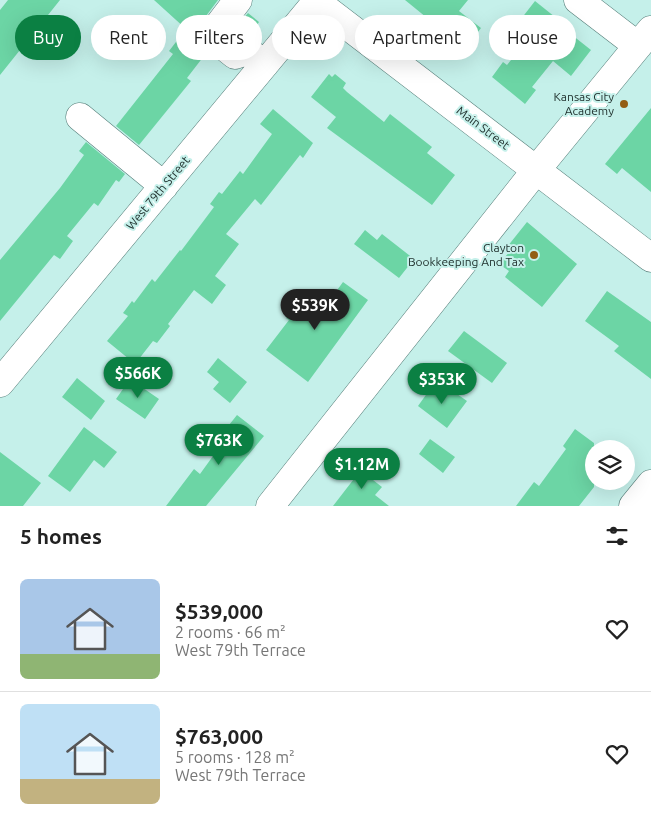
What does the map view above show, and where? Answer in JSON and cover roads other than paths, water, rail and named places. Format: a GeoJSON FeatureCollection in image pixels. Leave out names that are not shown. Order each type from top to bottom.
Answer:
{"type":"FeatureCollection","features":[{"type":"Feature","properties":{"kind":"street"},"geometry":{"type":"LineString","coordinates":[[238,0],[215,30],[215,39],[235,55],[247,51],[265,64]]}},
{"type":"Feature","properties":{"kind":"street"},"geometry":{"type":"LineString","coordinates":[[270,506],[644,38],[578,0]]}},
{"type":"Feature","properties":{"kind":"street","name":"West 79th Street"},"geometry":{"type":"LineString","coordinates":[[0,383],[316,1]]}},
{"type":"Feature","properties":{"kind":"street","name":"Main Street"},"geometry":{"type":"LineString","coordinates":[[316,1],[651,258]]}},
{"type":"Feature","properties":{"kind":"street"},"geometry":{"type":"LineString","coordinates":[[80,117],[164,186]]}},
{"type":"Feature","properties":{"kind":"street"},"geometry":{"type":"LineString","coordinates":[[633,506],[651,484]]}},
{"type":"Feature","properties":{"kind":"place","name":"Kansas City Academy"},"geometry":{"type":"Point","coordinates":[624,104]}},
{"type":"Feature","properties":{"kind":"place","name":"Clayton Bookkeeping And Tax"},"geometry":{"type":"Point","coordinates":[534,255]}}]}
